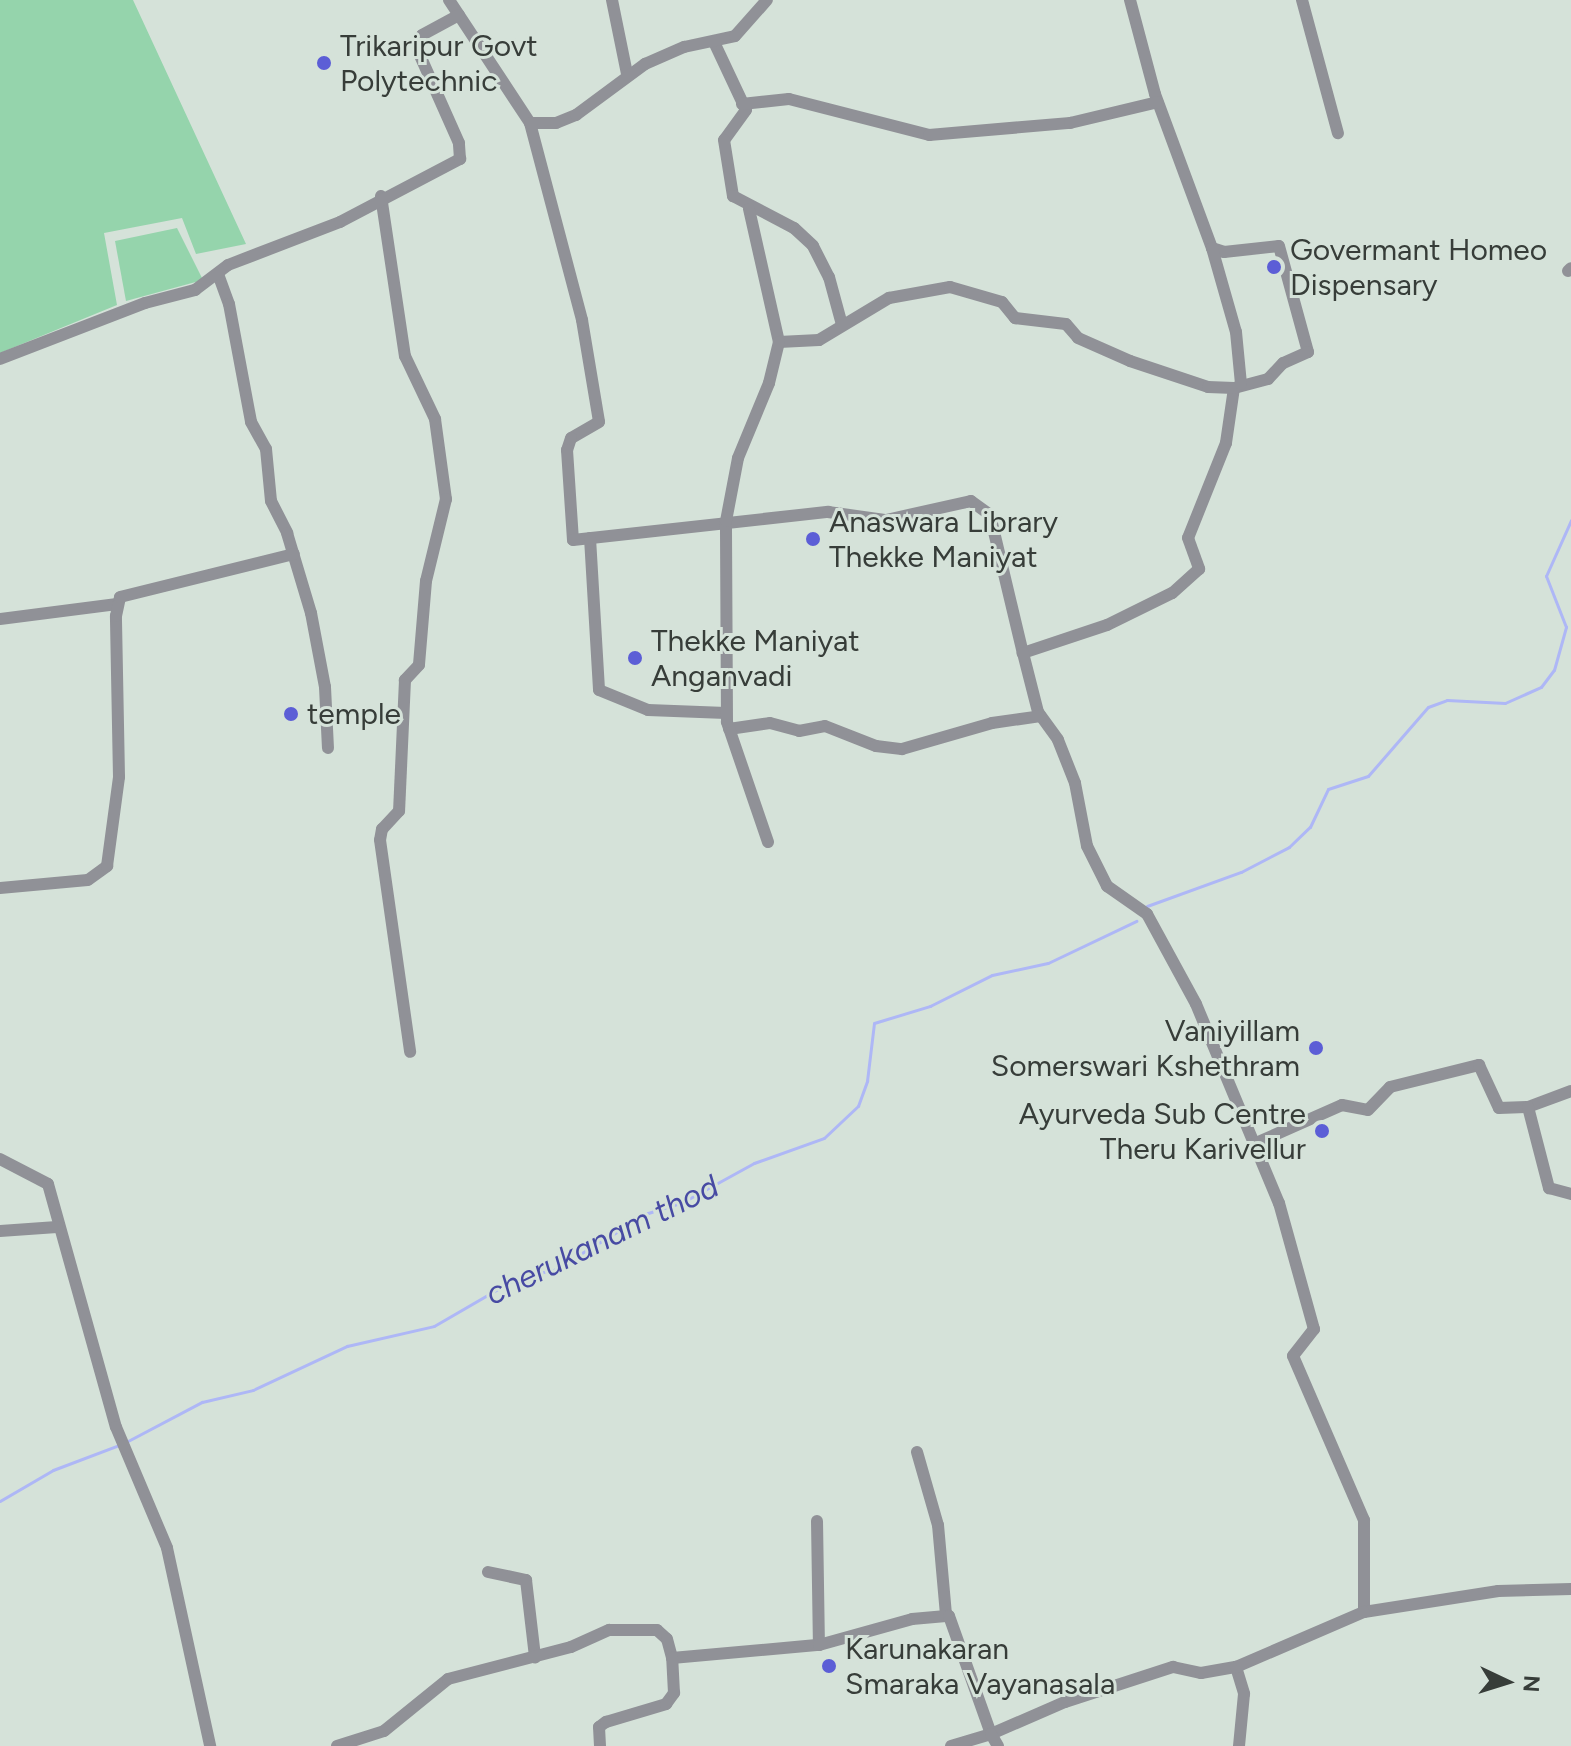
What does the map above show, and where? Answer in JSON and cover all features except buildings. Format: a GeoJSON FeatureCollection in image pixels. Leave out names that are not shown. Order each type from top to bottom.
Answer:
{"type":"FeatureCollection","features":[{"type":"Feature","properties":{"kind":"street"},"geometry":{"type":"LineString","coordinates":[[449,0],[530,123],[582,320],[598,415],[595,427],[571,438],[567,450],[573,540],[726,521],[846,511],[879,520],[971,501],[990,515],[1041,716],[1069,768],[1087,846],[1107,886],[1147,914],[1196,1004],[1228,1089],[1256,1143],[1314,1329],[1293,1356],[1364,1520],[1364,1612]]}},
{"type":"Feature","properties":{"kind":"street"},"geometry":{"type":"LineString","coordinates":[[612,0],[627,74]]}},
{"type":"Feature","properties":{"kind":"street"},"geometry":{"type":"LineString","coordinates":[[530,123],[556,123],[576,115],[627,74],[684,47],[714,42],[748,26],[767,0]]}},
{"type":"Feature","properties":{"kind":"street"},"geometry":{"type":"LineString","coordinates":[[1023,653],[1107,625],[1172,593],[1199,569],[1188,538],[1226,443],[1237,386],[1236,332],[1212,248],[1158,102],[1130,0]]}},
{"type":"Feature","properties":{"kind":"street"},"geometry":{"type":"LineString","coordinates":[[1302,0],[1338,133]]}},
{"type":"Feature","properties":{"kind":"street"},"geometry":{"type":"LineString","coordinates":[[0,359],[145,303],[195,290],[257,251],[340,222],[381,196],[460,159],[459,143],[418,51],[422,35],[459,15]]}},
{"type":"Feature","properties":{"kind":"street"},"geometry":{"type":"LineString","coordinates":[[714,42],[746,110],[728,129],[724,149],[733,196],[749,209],[785,222],[813,246],[829,277],[842,325]]}},
{"type":"Feature","properties":{"kind":"street"},"geometry":{"type":"LineString","coordinates":[[742,104],[789,99],[929,135],[1070,123],[1158,102]]}},
{"type":"Feature","properties":{"kind":"street"},"geometry":{"type":"LineString","coordinates":[[381,196],[405,356],[435,419],[446,499],[426,581],[419,665],[405,680],[399,811],[382,829],[380,840],[410,1052]]}},
{"type":"Feature","properties":{"kind":"street"},"geometry":{"type":"LineString","coordinates":[[749,209],[779,342],[769,383],[738,458],[726,521],[726,713],[768,842]]}},
{"type":"Feature","properties":{"kind":"street"},"geometry":{"type":"LineString","coordinates":[[779,342],[819,340],[897,295],[950,287],[1002,302],[1015,318],[1066,324],[1078,338],[1130,361],[1208,387],[1237,386],[1268,379],[1283,363],[1308,352],[1279,246],[1224,252],[1212,248]]}},
{"type":"Feature","properties":{"kind":"street"},"geometry":{"type":"LineString","coordinates":[[218,274],[229,304],[251,422],[266,449],[271,501],[294,554],[317,638],[328,748]]}},
{"type":"Feature","properties":{"kind":"street"},"geometry":{"type":"LineString","coordinates":[[590,538],[599,690],[648,710],[726,713]]}},
{"type":"Feature","properties":{"kind":"street"},"geometry":{"type":"LineString","coordinates":[[0,888],[88,880],[107,866],[119,777],[117,604],[120,597],[294,554]]}},
{"type":"Feature","properties":{"kind":"street"},"geometry":{"type":"LineString","coordinates":[[0,619],[117,604]]}},
{"type":"Feature","properties":{"kind":"street"},"geometry":{"type":"LineString","coordinates":[[729,729],[770,723],[799,731],[825,726],[876,746],[902,749],[992,723],[1041,716]]}},
{"type":"Feature","properties":{"kind":"street"},"geometry":{"type":"LineString","coordinates":[[1256,1143],[1342,1105],[1368,1110],[1390,1087],[1479,1065],[1499,1108],[1528,1107],[1571,1091]]}},
{"type":"Feature","properties":{"kind":"street"},"geometry":{"type":"LineString","coordinates":[[1528,1107],[1549,1188],[1571,1194]]}},
{"type":"Feature","properties":{"kind":"street"},"geometry":{"type":"LineString","coordinates":[[0,1159],[48,1184],[57,1227],[116,1427],[167,1548],[210,1746]]}},
{"type":"Feature","properties":{"kind":"street"},"geometry":{"type":"LineString","coordinates":[[0,1231],[57,1227]]}},
{"type":"Feature","properties":{"kind":"street"},"geometry":{"type":"LineString","coordinates":[[917,1452],[938,1525],[946,1615]]}},
{"type":"Feature","properties":{"kind":"street"},"geometry":{"type":"LineString","coordinates":[[817,1521],[819,1645]]}},
{"type":"Feature","properties":{"kind":"street"},"geometry":{"type":"LineString","coordinates":[[488,1572],[526,1580],[535,1657]]}},
{"type":"Feature","properties":{"kind":"street"},"geometry":{"type":"LineString","coordinates":[[951,1746],[995,1740],[1065,1702],[1173,1667],[1201,1673],[1236,1667],[1364,1612],[1498,1591],[1571,1589]]}},
{"type":"Feature","properties":{"kind":"street"},"geometry":{"type":"LineString","coordinates":[[672,1658],[819,1645],[912,1619],[946,1615],[955,1622],[995,1740]]}},
{"type":"Feature","properties":{"kind":"street"},"geometry":{"type":"LineString","coordinates":[[337,1746],[384,1731],[448,1679],[535,1657],[609,1630],[647,1628],[667,1639],[672,1658],[674,1693],[666,1704],[606,1722],[599,1727],[600,1746]]}},
{"type":"Feature","properties":{"kind":"street"},"geometry":{"type":"LineString","coordinates":[[1236,1667],[1244,1694],[1239,1746]]}},
{"type":"Feature","properties":{"kind":"green space"},"geometry":{"type":"Polygon","coordinates":[[[0,0],[133,0],[246,244],[196,254],[182,218],[104,233],[117,305],[0,353],[0,0]]]}},
{"type":"Feature","properties":{"kind":"green space"},"geometry":{"type":"Polygon","coordinates":[[[177,228],[203,280],[126,301],[115,241],[177,228]]]}},
{"type":"Feature","properties":{"kind":"waterway","name":"cherukanam thod"},"geometry":{"type":"LineString","coordinates":[[1147,906],[1241,872],[1289,847],[1310,827],[1328,789],[1368,776],[1428,707],[1447,700],[1505,703],[1541,687],[1554,670],[1566,627],[1546,576],[1571,520]]}},
{"type":"Feature","properties":{"kind":"waterway","name":"cherukanam thod"},"geometry":{"type":"LineString","coordinates":[[126,1442],[202,1402],[253,1390],[347,1346],[434,1326],[522,1275],[552,1271],[648,1213],[683,1202],[754,1163],[824,1138],[858,1106],[867,1081],[874,1023],[930,1006],[992,975],[1048,963],[1136,921]]}},
{"type":"Feature","properties":{"kind":"waterway","name":"cherukanam thod"},"geometry":{"type":"LineString","coordinates":[[0,1501],[53,1470],[119,1445]]}},
{"type":"Feature","properties":{"kind":"place","name":"Trikaripur Govt Polytechnic"},"geometry":{"type":"Point","coordinates":[324,63]}},
{"type":"Feature","properties":{"kind":"place","name":"Govermant Homeo Dispensary"},"geometry":{"type":"Point","coordinates":[1274,267]}},
{"type":"Feature","properties":{"kind":"place","name":"Anaswara Library Thekke Maniyat"},"geometry":{"type":"Point","coordinates":[813,539]}},
{"type":"Feature","properties":{"kind":"place","name":"Thekke Maniyat Anganvadi"},"geometry":{"type":"Point","coordinates":[635,658]}},
{"type":"Feature","properties":{"kind":"place","name":"temple"},"geometry":{"type":"Point","coordinates":[291,714]}},
{"type":"Feature","properties":{"kind":"place","name":"Vaniyillam Somerswari Kshethram"},"geometry":{"type":"Point","coordinates":[1316,1048]}},
{"type":"Feature","properties":{"kind":"place","name":"Ayurveda Sub Centre Theru Karivellur"},"geometry":{"type":"Point","coordinates":[1322,1131]}},
{"type":"Feature","properties":{"kind":"place","name":"Karunakaran Smaraka Vayanasala"},"geometry":{"type":"Point","coordinates":[829,1666]}}]}
